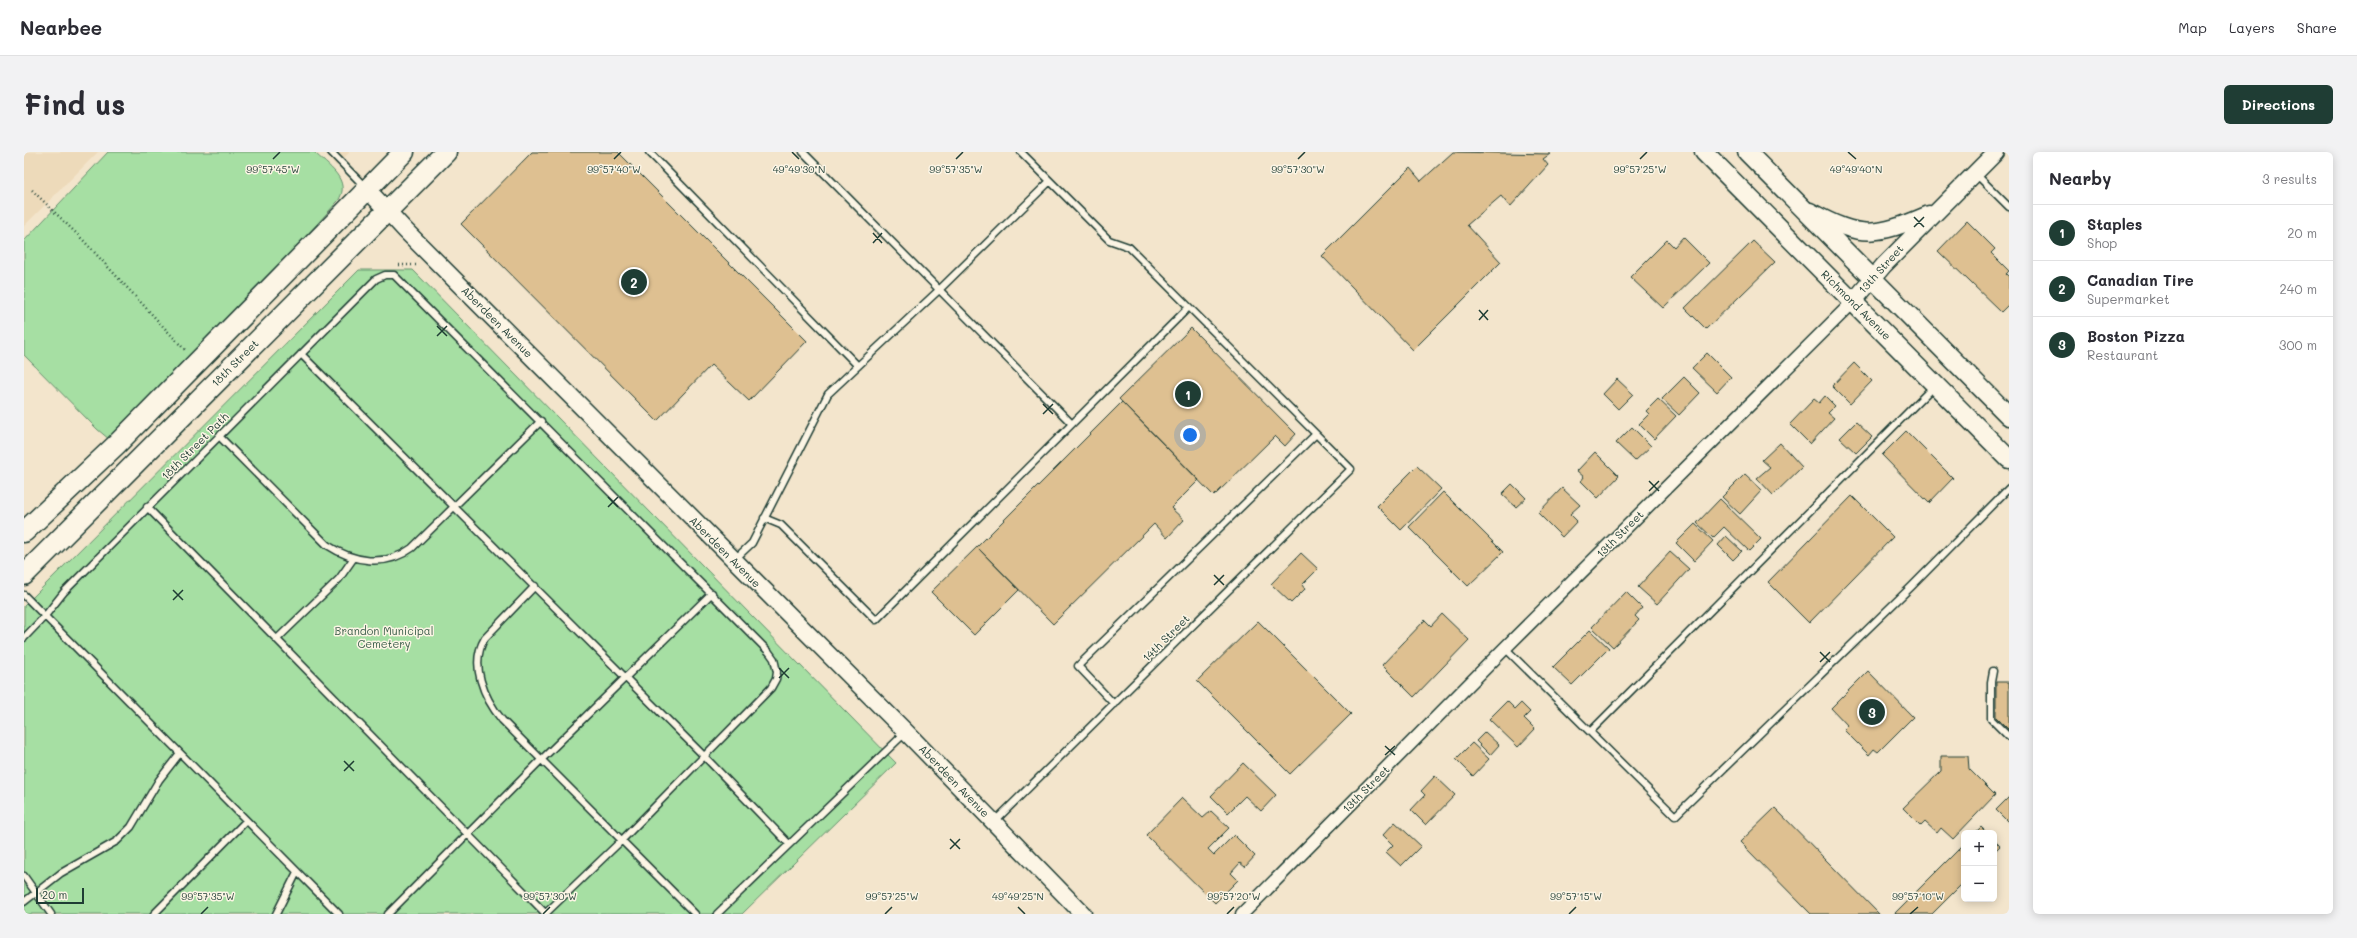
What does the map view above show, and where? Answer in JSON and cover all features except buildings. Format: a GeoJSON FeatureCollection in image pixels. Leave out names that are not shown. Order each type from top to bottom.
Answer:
{"type":"FeatureCollection","features":[{"type":"Feature","properties":{"kind":"main road"},"geometry":{"type":"LineString","coordinates":[[24,532],[116,445],[196,361],[404,152]]}},
{"type":"Feature","properties":{"kind":"main road","name":"18th Street"},"geometry":{"type":"LineString","coordinates":[[24,575],[446,152]]}},
{"type":"Feature","properties":{"kind":"main road","name":"Richmond Avenue"},"geometry":{"type":"LineString","coordinates":[[1704,152],[2009,458]]}},
{"type":"Feature","properties":{"kind":"main road"},"geometry":{"type":"LineString","coordinates":[[1747,152],[2009,416]]}},
{"type":"Feature","properties":{"kind":"street","name":"13th Street"},"geometry":{"type":"LineString","coordinates":[[1242,914],[1505,648],[1853,302],[1872,279],[1996,152]]}},
{"type":"Feature","properties":{"kind":"street","name":"Aberdeen Avenue"},"geometry":{"type":"LineString","coordinates":[[367,189],[906,732],[1083,914]]}},
{"type":"Feature","properties":{"kind":"street"},"geometry":{"type":"LineString","coordinates":[[1798,205],[1836,226],[1868,233],[1893,230],[1938,210]]}},
{"type":"Feature","properties":{"kind":"lane"},"geometry":{"type":"LineString","coordinates":[[331,152],[367,189]]}},
{"type":"Feature","properties":{"kind":"lane"},"geometry":{"type":"LineString","coordinates":[[649,152],[858,366]]}},
{"type":"Feature","properties":{"kind":"lane"},"geometry":{"type":"LineString","coordinates":[[803,152],[1072,424]]}},
{"type":"Feature","properties":{"kind":"lane"},"geometry":{"type":"LineString","coordinates":[[1021,152],[1109,240],[1129,247],[1316,434],[1078,666],[1114,704]]}},
{"type":"Feature","properties":{"kind":"lane"},"geometry":{"type":"LineString","coordinates":[[1975,173],[2009,207]]}},
{"type":"Feature","properties":{"kind":"lane"},"geometry":{"type":"LineString","coordinates":[[734,560],[752,543],[828,394],[939,290],[1050,182]]}},
{"type":"Feature","properties":{"kind":"lane","name":"18th Street Path"},"geometry":{"type":"LineString","coordinates":[[24,638],[45,616],[64,592],[148,507],[376,279],[385,274],[397,277],[541,422]]}},
{"type":"Feature","properties":{"kind":"lane"},"geometry":{"type":"LineString","coordinates":[[764,518],[781,525],[876,620],[1189,307]]}},
{"type":"Feature","properties":{"kind":"lane"},"geometry":{"type":"LineString","coordinates":[[301,354],[456,506],[704,756],[789,844]]}},
{"type":"Feature","properties":{"kind":"lane"},"geometry":{"type":"LineString","coordinates":[[1590,732],[1935,385]]}},
{"type":"Feature","properties":{"kind":"lane"},"geometry":{"type":"LineString","coordinates":[[148,507],[546,914],[621,841],[774,684],[777,672],[774,659],[769,652],[541,422],[405,554],[383,560],[353,559],[336,551],[318,538],[219,436]]}},
{"type":"Feature","properties":{"kind":"lane","name":"14th Street"},"geometry":{"type":"LineString","coordinates":[[994,822],[1351,469],[1316,434]]}},
{"type":"Feature","properties":{"kind":"lane"},"geometry":{"type":"LineString","coordinates":[[1505,648],[1675,816],[1911,587],[2009,488]]}},
{"type":"Feature","properties":{"kind":"lane"},"geometry":{"type":"LineString","coordinates":[[278,639],[342,576],[353,559]]}},
{"type":"Feature","properties":{"kind":"lane"},"geometry":{"type":"LineString","coordinates":[[535,586],[486,638],[480,647],[478,656],[482,683],[494,710],[541,760],[695,914]]}},
{"type":"Feature","properties":{"kind":"lane"},"geometry":{"type":"LineString","coordinates":[[388,914],[541,760],[712,593]]}},
{"type":"Feature","properties":{"kind":"lane"},"geometry":{"type":"LineString","coordinates":[[24,595],[339,914]]}},
{"type":"Feature","properties":{"kind":"lane"},"geometry":{"type":"LineString","coordinates":[[1993,671],[1991,682],[1991,719],[2009,737]]}},
{"type":"Feature","properties":{"kind":"lane"},"geometry":{"type":"LineString","coordinates":[[717,914],[906,732]]}},
{"type":"Feature","properties":{"kind":"lane"},"geometry":{"type":"LineString","coordinates":[[24,902],[61,873],[110,846],[124,835],[168,767],[180,753]]}},
{"type":"Feature","properties":{"kind":"lane"},"geometry":{"type":"LineString","coordinates":[[154,914],[246,821]]}},
{"type":"Feature","properties":{"kind":"lane"},"geometry":{"type":"LineString","coordinates":[[276,914],[297,872]]}},
{"type":"Feature","properties":{"kind":"lane"},"geometry":{"type":"LineString","coordinates":[[24,876],[51,914]]}},
{"type":"Feature","properties":{"kind":"path"},"geometry":{"type":"LineString","coordinates":[[32,190],[83,240],[196,361]]}},
{"type":"Feature","properties":{"kind":"path"},"geometry":{"type":"LineString","coordinates":[[395,265],[418,265]]}},
{"type":"Feature","properties":{"kind":"shaded area"},"geometry":{"type":"Polygon","coordinates":[[[24,152],[98,152],[24,226],[24,152]]]}},
{"type":"Feature","properties":{"kind":"shaded area"},"geometry":{"type":"Polygon","coordinates":[[[325,152],[350,152],[336,166],[325,152]]]}},
{"type":"Feature","properties":{"kind":"green space"},"geometry":{"type":"Polygon","coordinates":[[[108,152],[314,152],[336,174],[342,186],[342,193],[338,201],[116,445],[97,429],[24,355],[24,241],[108,152]]]}},
{"type":"Feature","properties":{"kind":"green space","name":"Brandon Municipal Cemetery"},"geometry":{"type":"Polygon","coordinates":[[[359,270],[413,270],[896,763],[742,914],[24,914],[24,606],[359,270]]]}},
{"type":"Feature","properties":{"kind":"place","name":"Canadian Tire"},"geometry":{"type":"Point","coordinates":[634,282]}},
{"type":"Feature","properties":{"kind":"place","name":"Staples"},"geometry":{"type":"Point","coordinates":[1188,394]}},
{"type":"Feature","properties":{"kind":"place","name":"Boston Pizza"},"geometry":{"type":"Point","coordinates":[1872,712]}}]}
